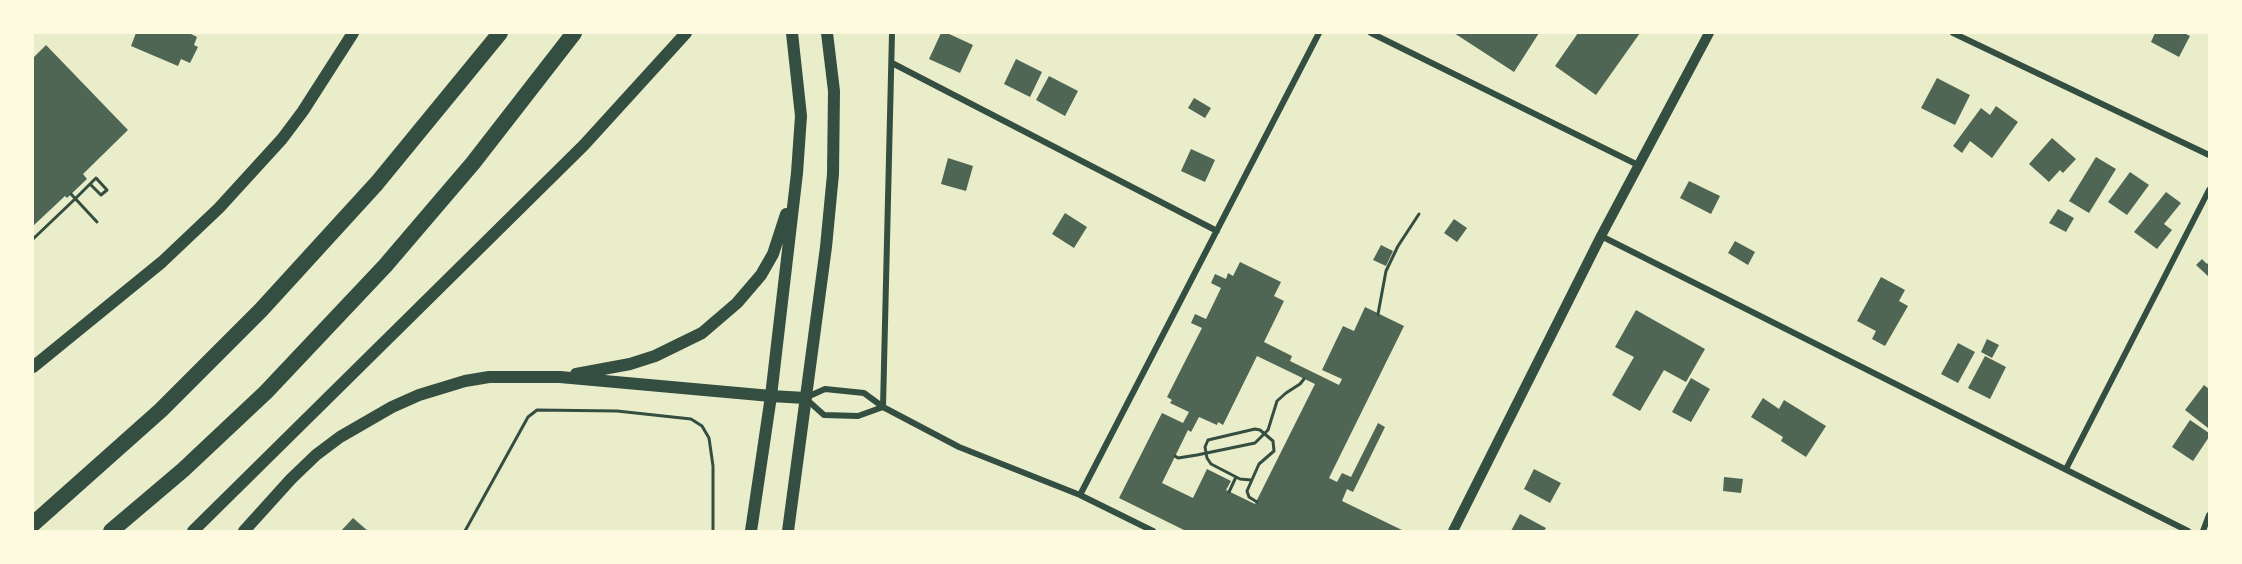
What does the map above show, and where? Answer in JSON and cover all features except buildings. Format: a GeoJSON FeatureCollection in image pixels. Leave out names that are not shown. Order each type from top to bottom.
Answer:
{"type":"FeatureCollection","features":[{"type":"Feature","properties":{"kind":"highway"},"geometry":{"type":"LineString","coordinates":[[33,524],[161,410],[269,302],[377,183],[500,33]]}},
{"type":"Feature","properties":{"kind":"highway"},"geometry":{"type":"LineString","coordinates":[[111,531],[183,470],[266,392],[385,266],[473,163],[574,33]]}},
{"type":"Feature","properties":{"kind":"main road"},"geometry":{"type":"LineString","coordinates":[[34,364],[162,262],[219,208],[282,139],[303,111],[353,33]]}},
{"type":"Feature","properties":{"kind":"main road"},"geometry":{"type":"LineString","coordinates":[[193,531],[584,145],[686,33]]}},
{"type":"Feature","properties":{"kind":"main road"},"geometry":{"type":"LineString","coordinates":[[751,531],[771,396],[798,173],[801,116],[792,33]]}},
{"type":"Feature","properties":{"kind":"main road"},"geometry":{"type":"LineString","coordinates":[[788,531],[826,247],[833,174],[834,91],[827,33]]}},
{"type":"Feature","properties":{"kind":"main road"},"geometry":{"type":"LineString","coordinates":[[560,377],[630,364],[655,356],[702,333],[720,318],[751,287],[773,254],[783,228],[798,173]]}},
{"type":"Feature","properties":{"kind":"main road"},"geometry":{"type":"LineString","coordinates":[[244,531],[316,455],[364,422],[419,395],[465,381],[489,377],[560,377],[805,398]]}},
{"type":"Feature","properties":{"kind":"street"},"geometry":{"type":"LineString","coordinates":[[883,407],[892,33]]}},
{"type":"Feature","properties":{"kind":"street"},"geometry":{"type":"LineString","coordinates":[[1080,495],[1318,33]]}},
{"type":"Feature","properties":{"kind":"street"},"geometry":{"type":"LineString","coordinates":[[1371,33],[1638,165]]}},
{"type":"Feature","properties":{"kind":"street"},"geometry":{"type":"LineString","coordinates":[[1453,531],[1601,236],[1709,33]]}},
{"type":"Feature","properties":{"kind":"street"},"geometry":{"type":"LineString","coordinates":[[1953,33],[2209,155]]}},
{"type":"Feature","properties":{"kind":"street"},"geometry":{"type":"LineString","coordinates":[[891,63],[1217,231]]}},
{"type":"Feature","properties":{"kind":"street"},"geometry":{"type":"LineString","coordinates":[[2066,469],[2209,190]]}},
{"type":"Feature","properties":{"kind":"street"},"geometry":{"type":"LineString","coordinates":[[1601,236],[2188,531]]}},
{"type":"Feature","properties":{"kind":"street"},"geometry":{"type":"LineString","coordinates":[[883,407],[858,417],[824,415],[805,398],[825,389],[864,393],[883,407],[959,447],[1080,495],[1153,531]]}},
{"type":"Feature","properties":{"kind":"street"},"geometry":{"type":"LineString","coordinates":[[2203,531],[2209,515]]}},
{"type":"Feature","properties":{"kind":"path"},"geometry":{"type":"LineString","coordinates":[[33,239],[96,178],[107,190],[101,195],[90,184]]}},
{"type":"Feature","properties":{"kind":"path"},"geometry":{"type":"LineString","coordinates":[[71,194],[97,222]]}},
{"type":"Feature","properties":{"kind":"path"},"geometry":{"type":"LineString","coordinates":[[1378,314],[1386,271],[1398,246],[1419,214]]}},
{"type":"Feature","properties":{"kind":"path"},"geometry":{"type":"LineString","coordinates":[[1175,456],[1178,458],[1206,453],[1258,441],[1270,427],[1277,402],[1304,379]]}},
{"type":"Feature","properties":{"kind":"path"},"geometry":{"type":"LineString","coordinates":[[465,531],[528,417],[537,410],[617,411],[690,419],[702,426],[709,438],[713,466],[713,531]]}},
{"type":"Feature","properties":{"kind":"path"},"geometry":{"type":"LineString","coordinates":[[1251,480],[1236,477],[1211,464],[1205,444],[1212,437],[1255,429],[1273,441],[1275,449],[1261,460],[1247,493],[1257,502]]}},
{"type":"Feature","properties":{"kind":"path"},"geometry":{"type":"LineString","coordinates":[[1229,492],[1236,477]]}}]}
